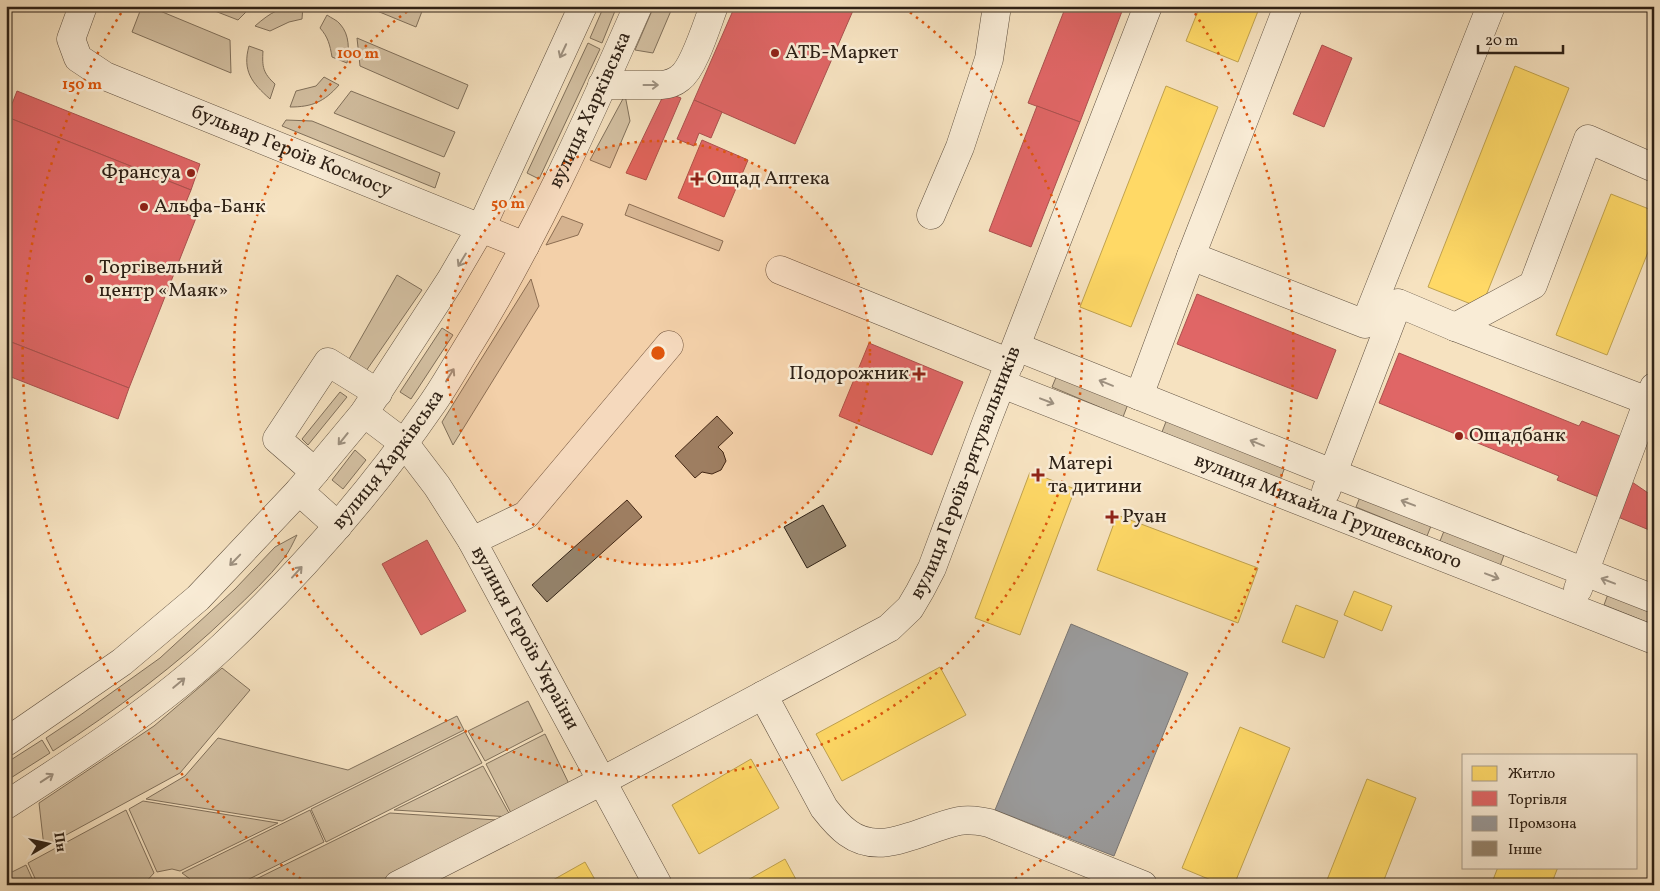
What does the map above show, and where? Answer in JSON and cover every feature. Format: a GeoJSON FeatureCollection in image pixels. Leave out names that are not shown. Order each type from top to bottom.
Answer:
{"type":"FeatureCollection","features":[{"type":"Feature","properties":{"kind":"street","name":"бульвар Героїв Космосу"},"geometry":{"type":"LineString","coordinates":[[83,6],[71,39],[78,58],[105,76],[525,246]]}},
{"type":"Feature","properties":{"kind":"street"},"geometry":{"type":"LineString","coordinates":[[6,742],[122,662],[198,598],[307,482],[371,403],[450,281],[481,228],[583,6]]}},
{"type":"Feature","properties":{"kind":"street","name":"вулиця Харківська"},"geometry":{"type":"LineString","coordinates":[[6,805],[152,706],[224,645],[292,577],[338,526],[404,444],[434,402],[482,324],[525,246],[556,186],[638,6]]}},
{"type":"Feature","properties":{"kind":"street"},"geometry":{"type":"LineString","coordinates":[[602,85],[662,85],[672,84],[681,78],[689,69],[714,6]]}},
{"type":"Feature","properties":{"kind":"street"},"geometry":{"type":"LineString","coordinates":[[931,216],[960,147],[989,59],[998,6]]}},
{"type":"Feature","properties":{"kind":"street","name":"вулиця Героїв-рятувальників"},"geometry":{"type":"LineString","coordinates":[[398,885],[602,781],[889,628],[910,608],[932,568],[1148,6]]}},
{"type":"Feature","properties":{"kind":"street"},"geometry":{"type":"LineString","coordinates":[[1139,396],[1288,6]]}},
{"type":"Feature","properties":{"kind":"street"},"geometry":{"type":"LineString","coordinates":[[1191,256],[1365,324],[1491,6]]}},
{"type":"Feature","properties":{"kind":"street"},"geometry":{"type":"LineString","coordinates":[[1455,327],[1533,285],[1588,139],[1654,168]]}},
{"type":"Feature","properties":{"kind":"street"},"geometry":{"type":"LineString","coordinates":[[780,270],[1010,365]]}},
{"type":"Feature","properties":{"kind":"street"},"geometry":{"type":"LineString","coordinates":[[1319,509],[1398,303],[1455,327],[1652,397],[1572,607]]}},
{"type":"Feature","properties":{"kind":"street"},"geometry":{"type":"LineString","coordinates":[[472,542],[526,515],[669,345]]}},
{"type":"Feature","properties":{"kind":"street","name":"вулиця Героїв України"},"geometry":{"type":"LineString","coordinates":[[307,482],[277,439],[328,362],[371,403],[437,486],[472,542],[658,885]]}},
{"type":"Feature","properties":{"kind":"street","name":"вулиця Михайла Грушевського"},"geometry":{"type":"LineString","coordinates":[[1010,365],[1139,396],[1654,599]]}},
{"type":"Feature","properties":{"kind":"street","name":"вулиця Михайла Грушевського"},"geometry":{"type":"LineString","coordinates":[[1010,365],[1319,509],[1654,640]]}},
{"type":"Feature","properties":{"kind":"street"},"geometry":{"type":"LineString","coordinates":[[307,482],[338,526]]}},
{"type":"Feature","properties":{"kind":"street"},"geometry":{"type":"LineString","coordinates":[[1428,552],[1441,516]]}},
{"type":"Feature","properties":{"kind":"street"},"geometry":{"type":"LineString","coordinates":[[763,695],[824,808],[835,822],[859,839],[874,843],[891,841],[913,837],[959,821],[975,820],[1007,830],[1143,885]]}},
{"type":"Feature","properties":{"kind":"shaded area"},"geometry":{"type":"Polygon","coordinates":[[[142,6],[148,6],[230,40],[231,73],[132,32],[142,6]]]}},
{"type":"Feature","properties":{"kind":"shaded area"},"geometry":{"type":"Polygon","coordinates":[[[202,6],[252,6],[238,20],[202,6]]]}},
{"type":"Feature","properties":{"kind":"shaded area"},"geometry":{"type":"Polygon","coordinates":[[[303,6],[302,19],[289,22],[270,31],[255,26],[277,11],[288,7],[303,6]]]}},
{"type":"Feature","properties":{"kind":"shaded area"},"geometry":{"type":"Polygon","coordinates":[[[365,6],[424,6],[416,27],[365,6]]]}},
{"type":"Feature","properties":{"kind":"shaded area"},"geometry":{"type":"Polygon","coordinates":[[[604,6],[617,6],[602,43],[590,38],[604,6]]]}},
{"type":"Feature","properties":{"kind":"shaded area"},"geometry":{"type":"Polygon","coordinates":[[[654,6],[673,6],[653,53],[635,50],[654,6]]]}},
{"type":"Feature","properties":{"kind":"shaded area"},"geometry":{"type":"Polygon","coordinates":[[[327,15],[339,23],[346,33],[347,63],[332,57],[328,41],[320,28],[327,15]]]}},
{"type":"Feature","properties":{"kind":"shaded area"},"geometry":{"type":"Polygon","coordinates":[[[357,38],[468,85],[458,109],[360,66],[357,38]]]}},
{"type":"Feature","properties":{"kind":"shaded area"},"geometry":{"type":"Polygon","coordinates":[[[588,43],[600,49],[539,179],[527,173],[588,43]]]}},
{"type":"Feature","properties":{"kind":"shaded area"},"geometry":{"type":"Polygon","coordinates":[[[249,46],[263,51],[264,69],[275,84],[270,99],[250,76],[247,63],[249,46]]]}},
{"type":"Feature","properties":{"kind":"shaded area"},"geometry":{"type":"Polygon","coordinates":[[[324,77],[339,85],[328,96],[311,105],[290,107],[296,91],[316,86],[324,77]]]}},
{"type":"Feature","properties":{"kind":"shaded area"},"geometry":{"type":"Polygon","coordinates":[[[351,91],[455,132],[444,157],[334,113],[351,91]]]}},
{"type":"Feature","properties":{"kind":"shaded area"},"geometry":{"type":"Polygon","coordinates":[[[625,95],[630,121],[610,168],[590,160],[625,95]]]}},
{"type":"Feature","properties":{"kind":"shaded area"},"geometry":{"type":"Polygon","coordinates":[[[286,120],[312,121],[440,173],[435,188],[282,126],[286,120]]]}},
{"type":"Feature","properties":{"kind":"shaded area"},"geometry":{"type":"Polygon","coordinates":[[[629,204],[723,241],[719,251],[625,215],[629,204]]]}},
{"type":"Feature","properties":{"kind":"shaded area"},"geometry":{"type":"Polygon","coordinates":[[[562,216],[583,224],[578,235],[546,245],[562,216]]]}},
{"type":"Feature","properties":{"kind":"shaded area"},"geometry":{"type":"Polygon","coordinates":[[[397,275],[422,290],[366,371],[349,359],[397,275]]]}},
{"type":"Feature","properties":{"kind":"shaded area"},"geometry":{"type":"Polygon","coordinates":[[[531,279],[539,306],[453,445],[442,422],[531,279]]]}},
{"type":"Feature","properties":{"kind":"shaded area"},"geometry":{"type":"Polygon","coordinates":[[[442,328],[453,335],[411,399],[400,392],[442,328]]]}},
{"type":"Feature","properties":{"kind":"shaded area"},"geometry":{"type":"Polygon","coordinates":[[[1057,375],[1128,404],[1123,417],[1052,387],[1057,375]]]}},
{"type":"Feature","properties":{"kind":"shaded area"},"geometry":{"type":"Polygon","coordinates":[[[340,392],[347,397],[308,445],[302,439],[340,392]]]}},
{"type":"Feature","properties":{"kind":"shaded area"},"geometry":{"type":"Polygon","coordinates":[[[1167,419],[1285,467],[1280,480],[1162,432],[1167,419]]]}},
{"type":"Feature","properties":{"kind":"shaded area"},"geometry":{"type":"Polygon","coordinates":[[[355,450],[366,460],[343,489],[332,480],[355,450]]]}},
{"type":"Feature","properties":{"kind":"shaded area"},"geometry":{"type":"Polygon","coordinates":[[[1360,497],[1431,526],[1427,536],[1356,507],[1360,497]]]}},
{"type":"Feature","properties":{"kind":"shaded area"},"geometry":{"type":"Polygon","coordinates":[[[1444,531],[1504,555],[1500,566],[1440,541],[1444,531]]]}},
{"type":"Feature","properties":{"kind":"shaded area"},"geometry":{"type":"Polygon","coordinates":[[[297,535],[286,556],[272,573],[189,651],[100,720],[53,751],[46,738],[160,658],[235,589],[275,547],[297,535]]]}},
{"type":"Feature","properties":{"kind":"shaded area"},"geometry":{"type":"Polygon","coordinates":[[[1608,594],[1654,613],[1654,625],[1604,605],[1608,594]]]}},
{"type":"Feature","properties":{"kind":"shaded area"},"geometry":{"type":"Polygon","coordinates":[[[222,668],[250,690],[180,773],[44,847],[39,803],[154,726],[222,668]]]}},
{"type":"Feature","properties":{"kind":"shaded area"},"geometry":{"type":"Polygon","coordinates":[[[528,701],[543,731],[485,761],[468,731],[528,701]]]}},
{"type":"Feature","properties":{"kind":"shaded area"},"geometry":{"type":"Polygon","coordinates":[[[457,716],[464,730],[282,821],[146,799],[185,776],[218,738],[348,770],[457,716]]]}},
{"type":"Feature","properties":{"kind":"shaded area"},"geometry":{"type":"Polygon","coordinates":[[[465,732],[482,763],[326,842],[311,809],[465,732]]]}},
{"type":"Feature","properties":{"kind":"shaded area"},"geometry":{"type":"Polygon","coordinates":[[[545,734],[571,788],[513,817],[486,764],[545,734]]]}},
{"type":"Feature","properties":{"kind":"shaded area"},"geometry":{"type":"Polygon","coordinates":[[[42,740],[50,753],[6,781],[6,763],[42,740]]]}},
{"type":"Feature","properties":{"kind":"shaded area"},"geometry":{"type":"Polygon","coordinates":[[[483,766],[511,817],[394,810],[483,766]]]}},
{"type":"Feature","properties":{"kind":"shaded area"},"geometry":{"type":"Polygon","coordinates":[[[143,801],[278,823],[180,871],[172,869],[157,872],[129,809],[143,801]]]}},
{"type":"Feature","properties":{"kind":"shaded area"},"geometry":{"type":"Polygon","coordinates":[[[126,810],[154,873],[143,885],[38,885],[28,863],[126,810]]]}},
{"type":"Feature","properties":{"kind":"shaded area"},"geometry":{"type":"Polygon","coordinates":[[[310,810],[324,842],[237,885],[193,885],[190,879],[182,873],[310,810]]]}},
{"type":"Feature","properties":{"kind":"shaded area"},"geometry":{"type":"Polygon","coordinates":[[[390,813],[512,821],[388,885],[244,885],[390,813]]]}},
{"type":"Feature","properties":{"kind":"shaded area"},"geometry":{"type":"Polygon","coordinates":[[[26,865],[35,885],[6,885],[6,875],[26,865]]]}},
{"type":"Feature","properties":{"kind":"building: Житло"},"geometry":{"type":"Polygon","coordinates":[[[1200,6],[1260,6],[1238,62],[1186,41],[1200,6]]]}},
{"type":"Feature","properties":{"kind":"building: Житло"},"geometry":{"type":"Polygon","coordinates":[[[1515,66],[1569,88],[1481,308],[1428,287],[1515,66]]]}},
{"type":"Feature","properties":{"kind":"building: Житло"},"geometry":{"type":"Polygon","coordinates":[[[1166,86],[1218,107],[1131,327],[1080,307],[1166,86]]]}},
{"type":"Feature","properties":{"kind":"building: Житло"},"geometry":{"type":"Polygon","coordinates":[[[1611,194],[1654,211],[1654,237],[1607,355],[1556,335],[1611,194]]]}},
{"type":"Feature","properties":{"kind":"building: Житло"},"geometry":{"type":"Polygon","coordinates":[[[1030,472],[1075,489],[1020,635],[975,618],[1030,472]]]}},
{"type":"Feature","properties":{"kind":"building: Житло"},"geometry":{"type":"Polygon","coordinates":[[[1117,515],[1258,568],[1238,623],[1097,570],[1117,515]]]}},
{"type":"Feature","properties":{"kind":"building: Житло"},"geometry":{"type":"Polygon","coordinates":[[[1354,591],[1392,606],[1382,631],[1344,615],[1354,591]]]}},
{"type":"Feature","properties":{"kind":"building: Житло"},"geometry":{"type":"Polygon","coordinates":[[[1296,605],[1338,621],[1324,658],[1282,642],[1296,605]]]}},
{"type":"Feature","properties":{"kind":"building: Житло"},"geometry":{"type":"Polygon","coordinates":[[[940,667],[966,715],[842,781],[816,734],[940,667]]]}},
{"type":"Feature","properties":{"kind":"building: Житло"},"geometry":{"type":"Polygon","coordinates":[[[1240,727],[1290,748],[1234,885],[1223,885],[1182,868],[1240,727]]]}},
{"type":"Feature","properties":{"kind":"building: Житло"},"geometry":{"type":"Polygon","coordinates":[[[751,759],[779,808],[699,854],[672,805],[751,759]]]}},
{"type":"Feature","properties":{"kind":"building: Житло"},"geometry":{"type":"Polygon","coordinates":[[[1367,779],[1416,798],[1382,885],[1325,885],[1367,779]]]}},
{"type":"Feature","properties":{"kind":"building: Житло"},"geometry":{"type":"Polygon","coordinates":[[[785,859],[799,885],[739,885],[785,859]]]}},
{"type":"Feature","properties":{"kind":"building: Житло"},"geometry":{"type":"Polygon","coordinates":[[[585,862],[598,885],[544,885],[585,862]]]}},
{"type":"Feature","properties":{"kind":"building: Житло"},"geometry":{"type":"Polygon","coordinates":[[[1498,868],[1558,868],[1551,885],[1491,885],[1498,868]]]}},
{"type":"Feature","properties":{"kind":"building: Торгівля","name":"АТБ-Маркет"},"geometry":{"type":"Polygon","coordinates":[[[735,6],[855,6],[795,144],[694,100],[735,6]]]}},
{"type":"Feature","properties":{"kind":"building: Торгівля"},"geometry":{"type":"Polygon","coordinates":[[[1066,6],[1124,6],[1080,122],[1028,103],[1066,6]]]}},
{"type":"Feature","properties":{"kind":"building: Торгівля"},"geometry":{"type":"Polygon","coordinates":[[[1322,45],[1352,58],[1324,127],[1293,114],[1322,45]]]}},
{"type":"Feature","properties":{"kind":"building: Торгівля"},"geometry":{"type":"Polygon","coordinates":[[[17,91],[200,164],[191,190],[7,117],[17,91]]]}},
{"type":"Feature","properties":{"kind":"building: Торгівля"},"geometry":{"type":"Polygon","coordinates":[[[665,92],[681,98],[646,180],[626,173],[665,92]]]}},
{"type":"Feature","properties":{"kind":"building: Торгівля"},"geometry":{"type":"Polygon","coordinates":[[[694,100],[722,112],[711,138],[699,133],[694,146],[677,139],[694,100]]]}},
{"type":"Feature","properties":{"kind":"building: Торгівля"},"geometry":{"type":"Polygon","coordinates":[[[1037,106],[1080,122],[1031,247],[989,231],[1037,106]]]}},
{"type":"Feature","properties":{"kind":"building: Торгівля","name":"Торгівельний центр «Маяк»"},"geometry":{"type":"Polygon","coordinates":[[[7,117],[191,190],[182,212],[196,218],[129,388],[6,340],[7,117]]]}},
{"type":"Feature","properties":{"kind":"building: Торгівля"},"geometry":{"type":"Polygon","coordinates":[[[702,140],[748,160],[724,217],[678,198],[702,140]]]}},
{"type":"Feature","properties":{"kind":"building: Торгівля"},"geometry":{"type":"Polygon","coordinates":[[[1197,294],[1336,350],[1317,399],[1177,344],[1197,294]]]}},
{"type":"Feature","properties":{"kind":"building: Торгівля"},"geometry":{"type":"Polygon","coordinates":[[[6,340],[129,388],[118,419],[6,375],[6,340]]]}},
{"type":"Feature","properties":{"kind":"building: Торгівля"},"geometry":{"type":"Polygon","coordinates":[[[869,343],[963,382],[932,455],[839,416],[869,343]]]}},
{"type":"Feature","properties":{"kind":"building: Торгівля"},"geometry":{"type":"Polygon","coordinates":[[[1399,353],[1579,426],[1582,421],[1625,438],[1601,498],[1557,480],[1559,476],[1379,403],[1399,353]]]}},
{"type":"Feature","properties":{"kind":"building: Торгівля"},"geometry":{"type":"Polygon","coordinates":[[[1632,482],[1654,497],[1654,532],[1618,517],[1632,482]]]}},
{"type":"Feature","properties":{"kind":"building: Торгівля"},"geometry":{"type":"Polygon","coordinates":[[[427,540],[466,611],[421,635],[382,564],[427,540]]]}},
{"type":"Feature","properties":{"kind":"building: Промзона"},"geometry":{"type":"Polygon","coordinates":[[[1071,624],[1188,673],[1114,856],[995,810],[1071,624]]]}},
{"type":"Feature","properties":{"kind":"building: Інше"},"geometry":{"type":"Polygon","coordinates":[[[717,416],[733,433],[718,447],[723,452],[726,461],[721,470],[712,474],[702,472],[695,478],[675,456],[717,416]]]}},
{"type":"Feature","properties":{"kind":"building: Інше"},"geometry":{"type":"Polygon","coordinates":[[[627,500],[642,517],[547,602],[532,585],[627,500]]]}},
{"type":"Feature","properties":{"kind":"building: Інше"},"geometry":{"type":"Polygon","coordinates":[[[823,505],[846,546],[807,568],[784,527],[823,505]]]}},
{"type":"Feature","properties":{"kind":"place","name":"АТБ-Маркет"},"geometry":{"type":"Point","coordinates":[775,53]}},
{"type":"Feature","properties":{"kind":"place","name":"Франсуа"},"geometry":{"type":"Point","coordinates":[191,173]}},
{"type":"Feature","properties":{"kind":"place","name":"Ощад Аптека"},"geometry":{"type":"Point","coordinates":[697,179]}},
{"type":"Feature","properties":{"kind":"place","name":"Альфа-Банк"},"geometry":{"type":"Point","coordinates":[144,207]}},
{"type":"Feature","properties":{"kind":"place","name":"Торгівельний центр «Маяк»"},"geometry":{"type":"Point","coordinates":[89,279]}},
{"type":"Feature","properties":{"kind":"place","name":"Подорожник"},"geometry":{"type":"Point","coordinates":[919,374]}},
{"type":"Feature","properties":{"kind":"place","name":"Ощадбанк"},"geometry":{"type":"Point","coordinates":[1459,436]}},
{"type":"Feature","properties":{"kind":"place","name":"Матері та дитини"},"geometry":{"type":"Point","coordinates":[1038,475]}},
{"type":"Feature","properties":{"kind":"place","name":"Руан"},"geometry":{"type":"Point","coordinates":[1112,517]}}]}
